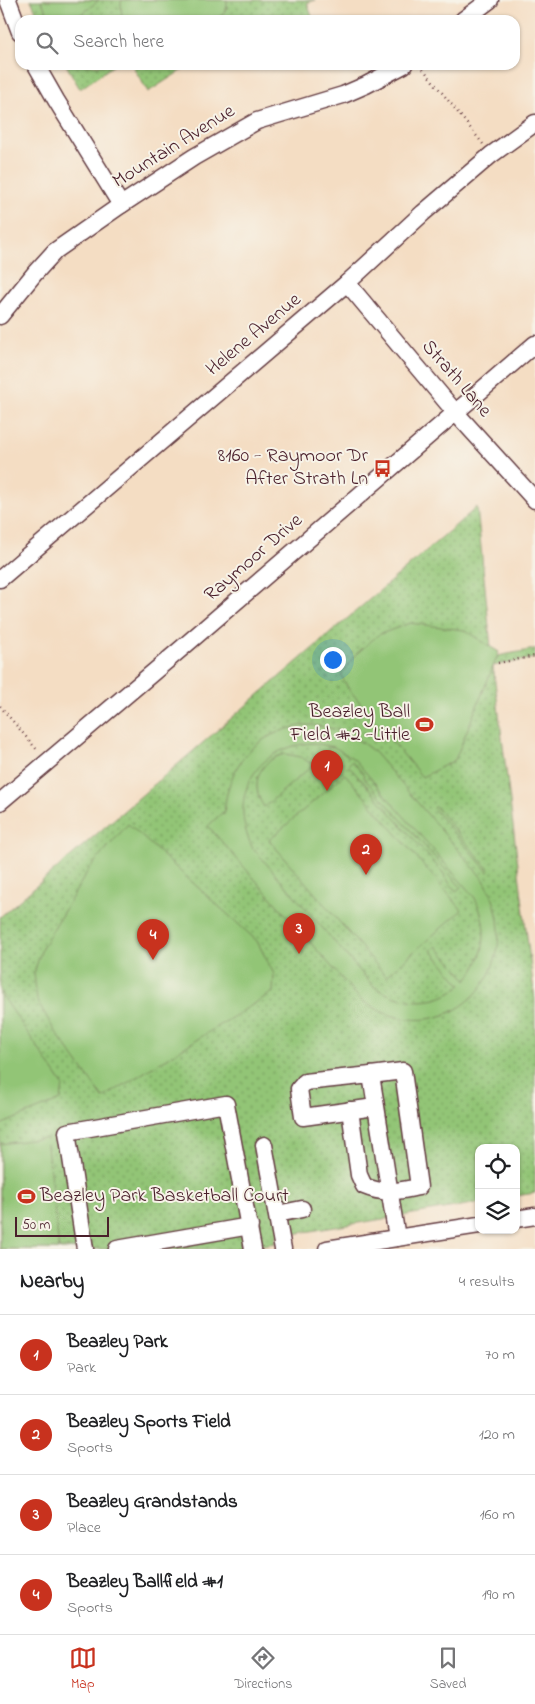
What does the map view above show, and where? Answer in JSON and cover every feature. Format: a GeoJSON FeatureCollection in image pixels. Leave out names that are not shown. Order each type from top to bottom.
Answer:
{"type":"FeatureCollection","features":[{"type":"Feature","properties":{"kind":"street"},"geometry":{"type":"LineString","coordinates":[[8,0],[15,19]]}},
{"type":"Feature","properties":{"kind":"street"},"geometry":{"type":"LineString","coordinates":[[470,15],[490,0]]}},
{"type":"Feature","properties":{"kind":"street"},"geometry":{"type":"LineString","coordinates":[[39,70],[121,205]]}},
{"type":"Feature","properties":{"kind":"street","name":"Mountain Avenue"},"geometry":{"type":"LineString","coordinates":[[0,316],[35,272],[55,252],[121,205],[194,157],[257,121],[343,95],[394,70]]}},
{"type":"Feature","properties":{"kind":"street","name":"Helene Avenue"},"geometry":{"type":"LineString","coordinates":[[0,579],[347,283],[491,155],[535,123]]}},
{"type":"Feature","properties":{"kind":"street","name":"Strath Lane"},"geometry":{"type":"LineString","coordinates":[[347,283],[455,412],[535,500]]}},
{"type":"Feature","properties":{"kind":"street","name":"Raymoor Drive"},"geometry":{"type":"LineString","coordinates":[[0,802],[535,344]]}},
{"type":"Feature","properties":{"kind":"street"},"geometry":{"type":"LineString","coordinates":[[350,1110],[359,1175],[364,1186],[389,1193],[419,1187],[403,1071],[305,1082],[300,1089],[303,1117],[350,1110],[375,1107]]}},
{"type":"Feature","properties":{"kind":"street"},"geometry":{"type":"LineString","coordinates":[[371,1075],[397,1238]]}},
{"type":"Feature","properties":{"kind":"street"},"geometry":{"type":"LineString","coordinates":[[85,1249],[67,1132],[226,1104],[253,1249]]}},
{"type":"Feature","properties":{"kind":"street"},"geometry":{"type":"LineString","coordinates":[[264,1145],[283,1249]]}},
{"type":"Feature","properties":{"kind":"street"},"geometry":{"type":"LineString","coordinates":[[277,1214],[302,1209]]}},
{"type":"Feature","properties":{"kind":"street"},"geometry":{"type":"LineString","coordinates":[[520,1218],[535,1216]]}},
{"type":"Feature","properties":{"kind":"street"},"geometry":{"type":"LineString","coordinates":[[117,1249],[167,1245],[250,1226]]}},
{"type":"Feature","properties":{"kind":"street"},"geometry":{"type":"LineString","coordinates":[[326,1249],[475,1226]]}},
{"type":"Feature","properties":{"kind":"path"},"geometry":{"type":"LineString","coordinates":[[424,70],[491,155]]}},
{"type":"Feature","properties":{"kind":"path"},"geometry":{"type":"LineString","coordinates":[[498,663],[535,656]]}},
{"type":"Feature","properties":{"kind":"path"},"geometry":{"type":"LineString","coordinates":[[0,706],[48,762]]}},
{"type":"Feature","properties":{"kind":"green space"},"geometry":{"type":"Polygon","coordinates":[[[31,0],[315,0],[307,3],[312,15],[38,15],[31,0]]]}},
{"type":"Feature","properties":{"kind":"green space"},"geometry":{"type":"Polygon","coordinates":[[[41,0],[99,0],[78,15],[48,15],[41,0]]]}},
{"type":"Feature","properties":{"kind":"green space"},"geometry":{"type":"Polygon","coordinates":[[[122,0],[227,0],[225,11],[221,15],[122,15],[122,0]]]}},
{"type":"Feature","properties":{"kind":"green space"},"geometry":{"type":"Polygon","coordinates":[[[69,70],[107,70],[80,89],[69,70]]]}},
{"type":"Feature","properties":{"kind":"green space"},"geometry":{"type":"Polygon","coordinates":[[[135,70],[182,70],[148,92],[135,70]]]}},
{"type":"Feature","properties":{"kind":"green space"},"geometry":{"type":"Polygon","coordinates":[[[477,507],[492,657],[535,649],[535,658],[493,666],[535,1000],[535,1193],[520,1195],[520,1144],[475,1144],[475,1204],[275,1237],[276,1243],[235,1249],[0,1249],[0,917],[477,507]]]}},
{"type":"Feature","properties":{"kind":"green space","name":"Beazley Ball Field #2 -Little"},"geometry":{"type":"Polygon","coordinates":[[[410,623],[464,630],[499,652],[455,760],[422,777],[348,688],[341,675],[355,655],[378,635],[410,623]]]}},
{"type":"Feature","properties":{"kind":"green space"},"geometry":{"type":"Polygon","coordinates":[[[306,725],[334,729],[358,740],[374,752],[484,880],[497,913],[498,945],[490,973],[473,996],[450,1012],[423,1019],[392,1016],[360,999],[208,826],[222,813],[224,815],[226,797],[231,780],[247,754],[258,743],[288,729],[306,725]],[[313,743],[293,746],[276,753],[262,764],[252,777],[245,792],[243,810],[245,828],[252,847],[373,986],[395,997],[406,1000],[418,1001],[441,997],[461,985],[431,950],[436,946],[467,980],[479,960],[484,940],[482,919],[475,898],[354,759],[334,747],[313,743]]]}},
{"type":"Feature","properties":{"kind":"green space"},"geometry":{"type":"Polygon","coordinates":[[[285,754],[301,757],[313,765],[264,807],[257,790],[259,774],[269,762],[285,754]]]}},
{"type":"Feature","properties":{"kind":"green space"},"geometry":{"type":"Polygon","coordinates":[[[352,761],[364,775],[363,777],[461,887],[456,891],[445,875],[348,765],[352,761]]]}},
{"type":"Feature","properties":{"kind":"green space"},"geometry":{"type":"Polygon","coordinates":[[[345,774],[462,910],[386,976],[269,840],[345,774]]]}},
{"type":"Feature","properties":{"kind":"green space"},"geometry":{"type":"Polygon","coordinates":[[[435,806],[490,871],[488,872],[433,808],[435,806]]]}},
{"type":"Feature","properties":{"kind":"green space"},"geometry":{"type":"Polygon","coordinates":[[[128,824],[257,941],[274,974],[273,992],[103,1098],[53,1028],[37,1000],[34,973],[42,948],[89,869],[128,824]]]}},
{"type":"Feature","properties":{"kind":"green space"},"geometry":{"type":"Polygon","coordinates":[[[0,992],[63,1085],[61,1100],[0,1125],[0,992]]]}},
{"type":"Feature","properties":{"kind":"green space","name":"Beazley Park Basketball Court"},"geometry":{"type":"Polygon","coordinates":[[[46,1138],[59,1249],[0,1249],[0,1144],[46,1138]]]}},
{"type":"Feature","properties":{"kind":"place","name":"8160 - Raymoor Dr After Strath Ln"},"geometry":{"type":"Point","coordinates":[382,468]}},
{"type":"Feature","properties":{"kind":"place","name":"Beazley Ball Field #2 -Little"},"geometry":{"type":"Point","coordinates":[424,724]}},
{"type":"Feature","properties":{"kind":"place","name":"Beazley Park"},"geometry":{"type":"Point","coordinates":[327,791]}},
{"type":"Feature","properties":{"kind":"place","name":"Beazley Sports Field"},"geometry":{"type":"Point","coordinates":[366,875]}},
{"type":"Feature","properties":{"kind":"place","name":"Beazley Grandstands"},"geometry":{"type":"Point","coordinates":[299,954]}},
{"type":"Feature","properties":{"kind":"place","name":"Beazley Ballfield #1"},"geometry":{"type":"Point","coordinates":[153,960]}},
{"type":"Feature","properties":{"kind":"place","name":"Beazley Park Basketball Court"},"geometry":{"type":"Point","coordinates":[26,1196]}}]}
